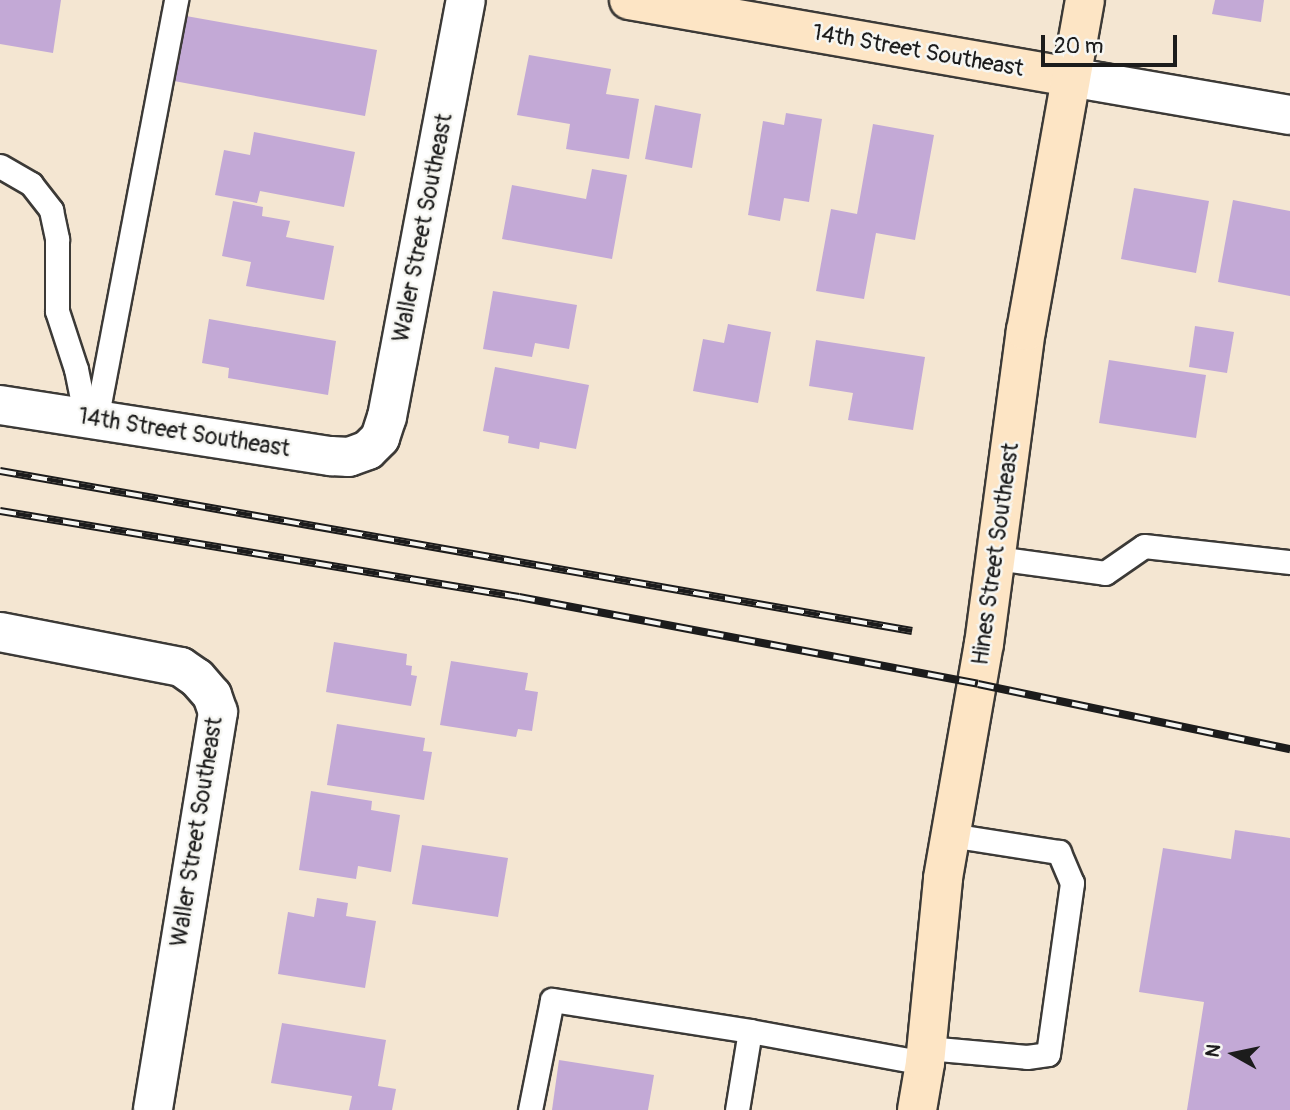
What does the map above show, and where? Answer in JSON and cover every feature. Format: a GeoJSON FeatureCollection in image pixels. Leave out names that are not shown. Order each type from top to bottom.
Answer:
{"type":"FeatureCollection","features":[{"type":"Feature","properties":{"kind":"street","name":"Waller Street Southeast"},"geometry":{"type":"LineString","coordinates":[[368,450],[380,438],[387,417],[466,0]]}},
{"type":"Feature","properties":{"kind":"street","name":"14th Street Southeast"},"geometry":{"type":"LineString","coordinates":[[629,0],[1290,115]]}},
{"type":"Feature","properties":{"kind":"street","name":"Hines Street Southeast"},"geometry":{"type":"LineString","coordinates":[[917,1110],[926,1055],[940,904],[984,644],[1026,331],[1085,0]]}},
{"type":"Feature","properties":{"kind":"street","name":"14th Street Southeast"},"geometry":{"type":"LineString","coordinates":[[0,405],[331,456],[349,457],[368,450]]}},
{"type":"Feature","properties":{"kind":"street","name":"Waller Street Southeast"},"geometry":{"type":"LineString","coordinates":[[0,632],[181,667],[212,695],[218,712],[153,1110]]}},
{"type":"Feature","properties":{"kind":"lane"},"geometry":{"type":"LineString","coordinates":[[91,419],[176,0]]}},
{"type":"Feature","properties":{"kind":"lane"},"geometry":{"type":"LineString","coordinates":[[0,166],[31,184],[51,210],[57,239],[57,311],[91,419]]}},
{"type":"Feature","properties":{"kind":"lane"},"geometry":{"type":"LineString","coordinates":[[996,558],[1105,573],[1144,546],[1290,562]]}},
{"type":"Feature","properties":{"kind":"lane"},"geometry":{"type":"LineString","coordinates":[[530,1110],[552,1000],[926,1055],[1027,1058],[1048,1054],[1072,883],[1059,852],[951,835]]}},
{"type":"Feature","properties":{"kind":"lane"},"geometry":{"type":"LineString","coordinates":[[737,1110],[750,1031]]}},
{"type":"Feature","properties":{"kind":"building"},"geometry":{"type":"Polygon","coordinates":[[[0,0],[61,0],[53,53],[0,44],[0,0]]]}},
{"type":"Feature","properties":{"kind":"building"},"geometry":{"type":"Polygon","coordinates":[[[1215,0],[1264,0],[1261,22],[1212,14],[1215,0]]]}},
{"type":"Feature","properties":{"kind":"building"},"geometry":{"type":"Polygon","coordinates":[[[186,16],[377,50],[365,116],[174,81],[186,16]]]}},
{"type":"Feature","properties":{"kind":"building"},"geometry":{"type":"Polygon","coordinates":[[[529,55],[611,69],[606,94],[639,99],[629,159],[566,149],[570,124],[517,115],[529,55]]]}},
{"type":"Feature","properties":{"kind":"building"},"geometry":{"type":"Polygon","coordinates":[[[655,105],[701,114],[692,168],[645,159],[655,105]]]}},
{"type":"Feature","properties":{"kind":"building"},"geometry":{"type":"Polygon","coordinates":[[[786,113],[822,119],[809,202],[784,198],[780,221],[748,215],[763,121],[784,125],[786,113]]]}},
{"type":"Feature","properties":{"kind":"building"},"geometry":{"type":"Polygon","coordinates":[[[873,124],[934,135],[915,240],[876,233],[864,299],[816,291],[831,209],[857,214],[873,124]]]}},
{"type":"Feature","properties":{"kind":"building"},"geometry":{"type":"Polygon","coordinates":[[[254,132],[355,152],[344,207],[260,191],[257,203],[215,195],[224,150],[250,155],[254,132]]]}},
{"type":"Feature","properties":{"kind":"building"},"geometry":{"type":"Polygon","coordinates":[[[592,169],[627,175],[612,259],[502,239],[512,185],[586,199],[592,169]]]}},
{"type":"Feature","properties":{"kind":"building"},"geometry":{"type":"Polygon","coordinates":[[[1134,188],[1209,201],[1196,273],[1121,259],[1134,188]]]}},
{"type":"Feature","properties":{"kind":"building"},"geometry":{"type":"Polygon","coordinates":[[[1233,200],[1290,211],[1290,296],[1218,282],[1233,200]]]}},
{"type":"Feature","properties":{"kind":"building"},"geometry":{"type":"Polygon","coordinates":[[[233,201],[263,207],[262,216],[290,221],[286,237],[334,246],[324,300],[246,286],[251,262],[222,256],[233,201]]]}},
{"type":"Feature","properties":{"kind":"building"},"geometry":{"type":"Polygon","coordinates":[[[493,291],[577,305],[569,349],[535,343],[532,357],[483,349],[493,291]]]}},
{"type":"Feature","properties":{"kind":"building"},"geometry":{"type":"Polygon","coordinates":[[[209,319],[336,341],[328,395],[228,378],[229,368],[202,363],[209,319]]]}},
{"type":"Feature","properties":{"kind":"building"},"geometry":{"type":"Polygon","coordinates":[[[728,324],[771,332],[758,403],[693,391],[703,339],[724,343],[728,324]]]}},
{"type":"Feature","properties":{"kind":"building"},"geometry":{"type":"Polygon","coordinates":[[[1195,326],[1234,332],[1227,373],[1189,367],[1195,326]]]}},
{"type":"Feature","properties":{"kind":"building"},"geometry":{"type":"Polygon","coordinates":[[[816,340],[925,357],[913,430],[848,420],[853,393],[809,386],[816,340]]]}},
{"type":"Feature","properties":{"kind":"building"},"geometry":{"type":"Polygon","coordinates":[[[1109,360],[1206,375],[1196,438],[1099,423],[1109,360]]]}},
{"type":"Feature","properties":{"kind":"building"},"geometry":{"type":"Polygon","coordinates":[[[495,367],[589,385],[576,449],[540,442],[539,449],[508,443],[509,436],[483,431],[495,367]]]}},
{"type":"Feature","properties":{"kind":"building"},"geometry":{"type":"Polygon","coordinates":[[[334,642],[407,654],[406,665],[412,666],[411,675],[417,676],[411,706],[326,692],[334,642]]]}},
{"type":"Feature","properties":{"kind":"building"},"geometry":{"type":"Polygon","coordinates":[[[451,661],[528,673],[525,690],[538,692],[532,731],[518,729],[516,737],[440,725],[451,661]]]}},
{"type":"Feature","properties":{"kind":"building"},"geometry":{"type":"Polygon","coordinates":[[[337,724],[425,738],[423,751],[432,752],[424,800],[327,785],[337,724]]]}},
{"type":"Feature","properties":{"kind":"building"},"geometry":{"type":"Polygon","coordinates":[[[311,791],[372,801],[371,810],[400,815],[391,872],[358,866],[356,879],[299,870],[311,791]]]}},
{"type":"Feature","properties":{"kind":"building"},"geometry":{"type":"Polygon","coordinates":[[[1235,830],[1290,838],[1290,1110],[1187,1110],[1204,1002],[1139,992],[1163,848],[1231,859],[1235,830]]]}},
{"type":"Feature","properties":{"kind":"building"},"geometry":{"type":"Polygon","coordinates":[[[422,845],[508,858],[498,917],[412,904],[422,845]]]}},
{"type":"Feature","properties":{"kind":"building"},"geometry":{"type":"Polygon","coordinates":[[[317,898],[348,903],[346,916],[376,921],[365,988],[278,974],[288,912],[314,917],[317,898]]]}},
{"type":"Feature","properties":{"kind":"building"},"geometry":{"type":"Polygon","coordinates":[[[282,1023],[386,1040],[378,1086],[396,1089],[392,1110],[349,1110],[352,1096],[271,1083],[282,1023]]]}},
{"type":"Feature","properties":{"kind":"building"},"geometry":{"type":"Polygon","coordinates":[[[559,1060],[654,1075],[648,1110],[552,1110],[559,1060]]]}},
{"type":"Feature","properties":{"kind":"railway"},"geometry":{"type":"LineString","coordinates":[[0,471],[912,631]]}},
{"type":"Feature","properties":{"kind":"railway"},"geometry":{"type":"LineString","coordinates":[[0,511],[519,597],[978,684],[1290,749]]}}]}
